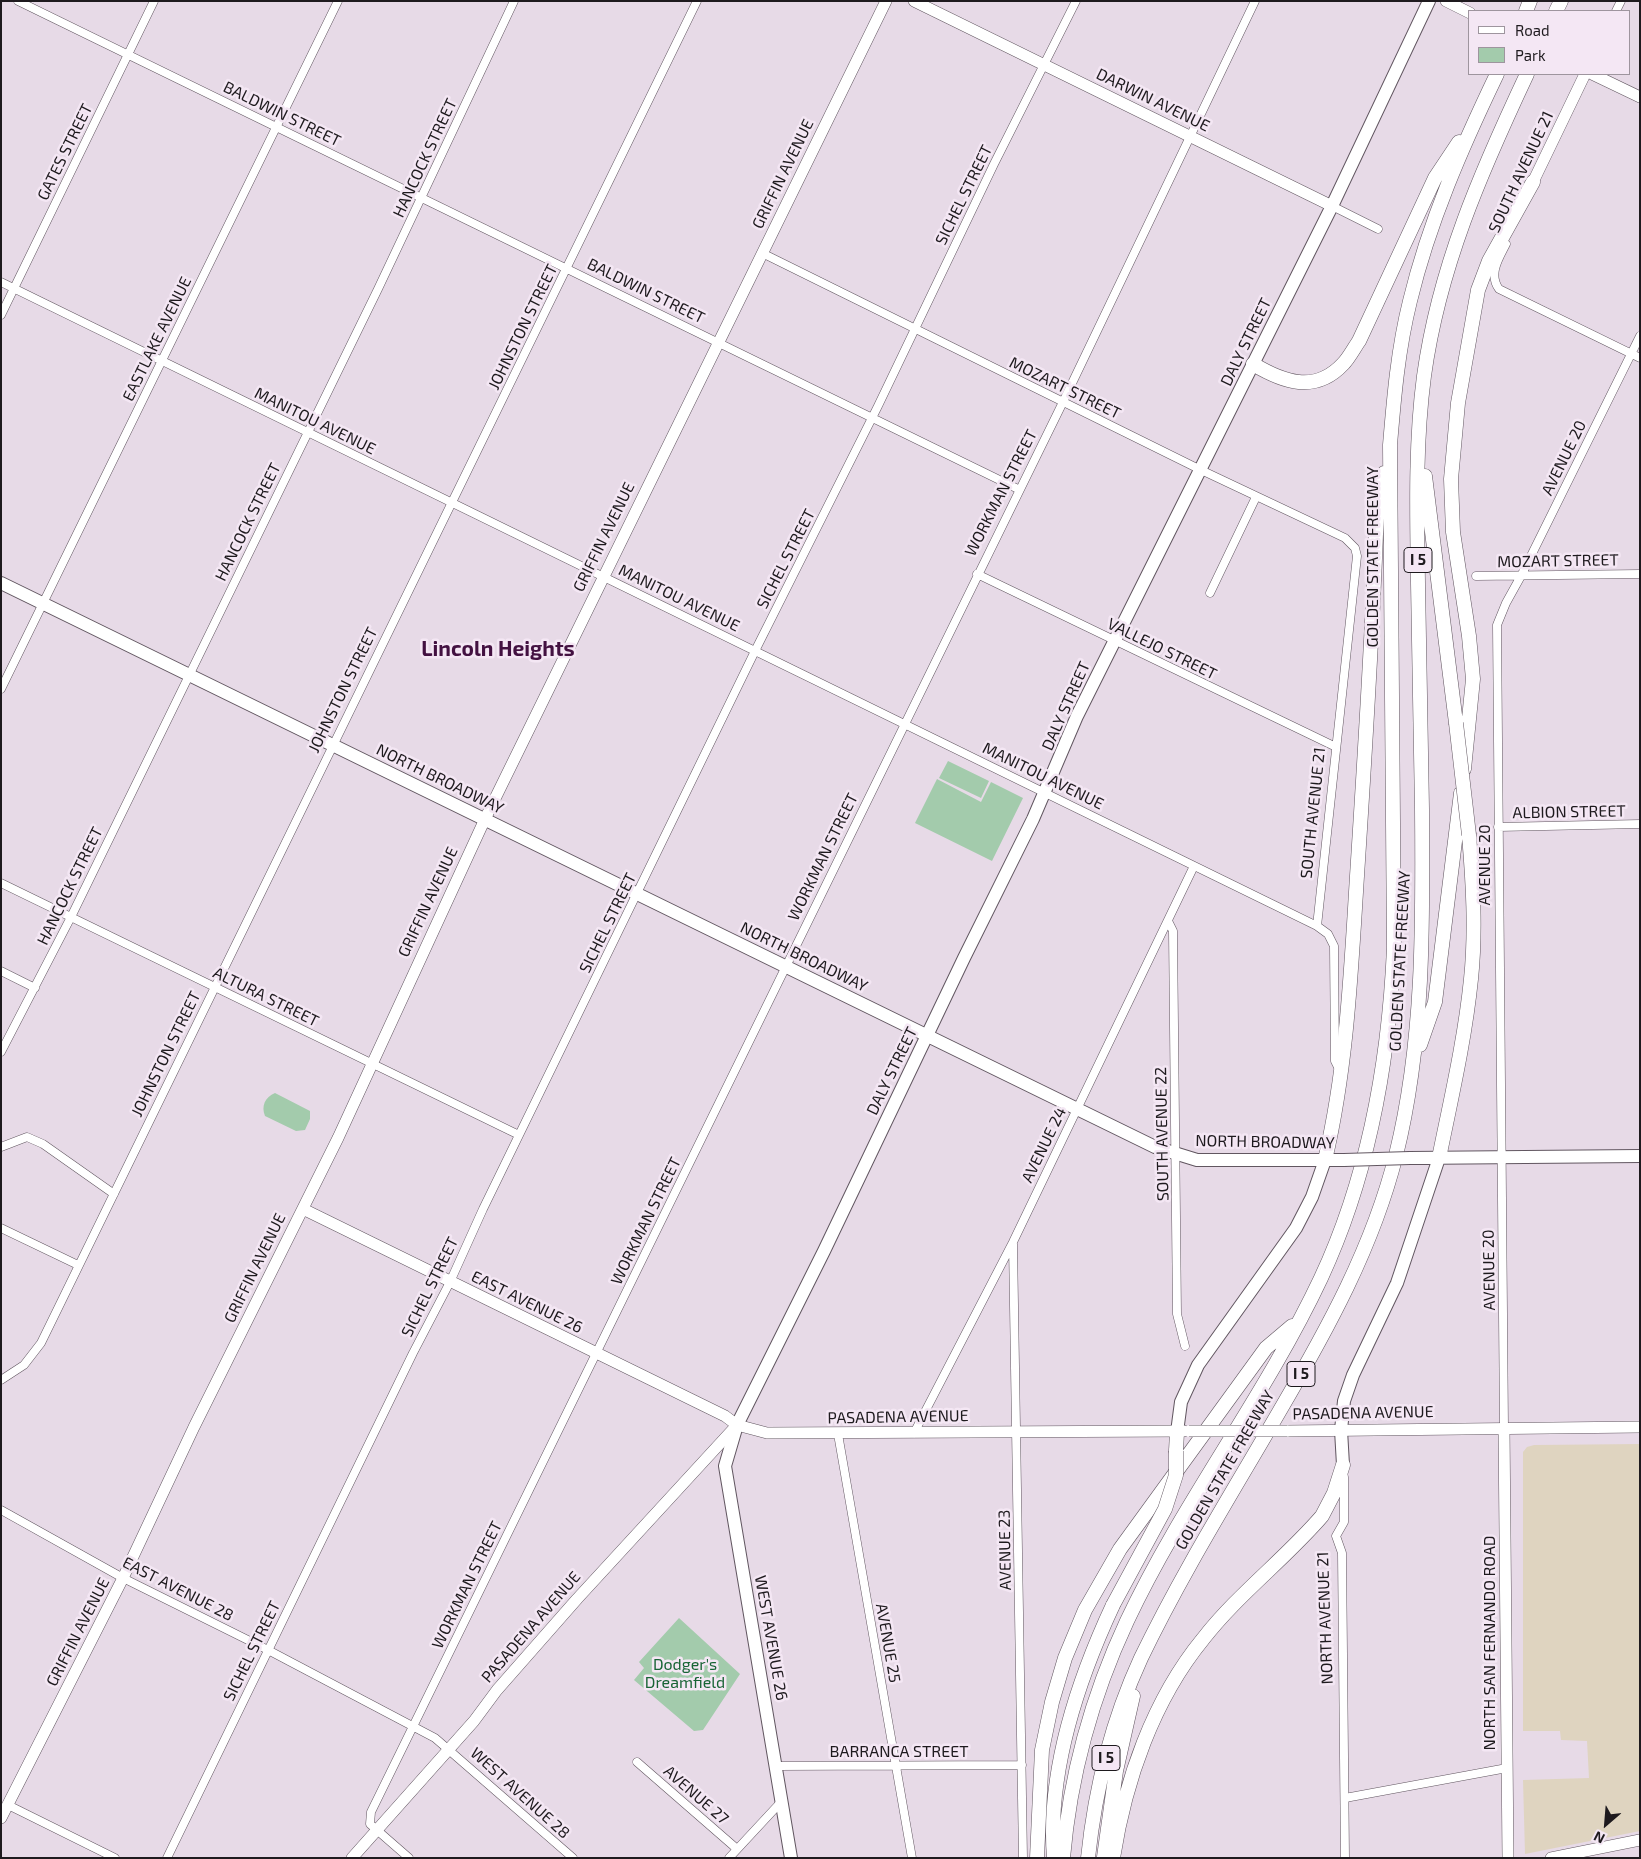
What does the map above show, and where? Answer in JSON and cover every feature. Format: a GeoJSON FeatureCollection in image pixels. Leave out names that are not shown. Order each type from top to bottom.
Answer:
{"type":"FeatureCollection","features":[{"type":"Feature","properties":{"kind":"highway","name":"GOLDEN STATE FREEWAY"},"geometry":{"type":"LineString","coordinates":[[1063,1858],[1069,1807],[1089,1719],[1127,1621],[1161,1555],[1268,1377],[1321,1277],[1355,1187],[1374,1119],[1382,1076],[1392,996],[1394,948],[1390,445],[1396,373],[1409,303],[1442,196],[1497,75]]}},
{"type":"Feature","properties":{"kind":"highway","name":"GOLDEN STATE FREEWAY"},"geometry":{"type":"LineString","coordinates":[[1088,1858],[1092,1816],[1102,1772],[1119,1717],[1140,1662],[1182,1579],[1330,1324],[1378,1210],[1396,1155],[1413,1064],[1423,918],[1417,520],[1424,377],[1436,311],[1450,258],[1466,209],[1528,75]]}},
{"type":"Feature","properties":{"kind":"highway"},"geometry":{"type":"LineString","coordinates":[[1253,364],[1275,377],[1291,382],[1312,382],[1329,375],[1343,364],[1358,341],[1435,178],[1479,113]]}},
{"type":"Feature","properties":{"kind":"highway"},"geometry":{"type":"LineString","coordinates":[[1413,1064],[1435,1002],[1470,723],[1473,679],[1469,636],[1453,532],[1451,479],[1458,403],[1478,290],[1489,261],[1533,182]]}},
{"type":"Feature","properties":{"kind":"highway"},"geometry":{"type":"LineString","coordinates":[[1325,1160],[1336,1113],[1346,1046],[1367,724],[1377,506],[1390,445]]}},
{"type":"Feature","properties":{"kind":"highway"},"geometry":{"type":"LineString","coordinates":[[1419,450],[1426,483],[1456,723],[1473,886],[1471,978],[1466,1018],[1439,1158]]}},
{"type":"Feature","properties":{"kind":"highway"},"geometry":{"type":"LineString","coordinates":[[1037,1858],[1042,1750],[1065,1658],[1085,1610],[1120,1549],[1266,1348],[1300,1319]]}},
{"type":"Feature","properties":{"kind":"highway"},"geometry":{"type":"LineString","coordinates":[[1054,1858],[1052,1832],[1059,1778],[1070,1721],[1095,1642],[1165,1509],[1176,1475],[1176,1451],[1183,1431]]}},
{"type":"Feature","properties":{"kind":"highway"},"geometry":{"type":"LineString","coordinates":[[1113,1858],[1136,1766],[1156,1712],[1180,1670],[1203,1638],[1322,1516],[1334,1492],[1343,1464]]}},
{"type":"Feature","properties":{"kind":"highway"},"geometry":{"type":"LineString","coordinates":[[1104,1858],[1116,1771],[1140,1662]]}},
{"type":"Feature","properties":{"kind":"main road","name":"GRIFFIN AVENUE"},"geometry":{"type":"LineString","coordinates":[[1,1818],[123,1578],[194,1427],[303,1209],[373,1064],[485,819],[886,1]]}},
{"type":"Feature","properties":{"kind":"main road","name":"DARWIN AVENUE"},"geometry":{"type":"LineString","coordinates":[[914,1],[1332,206]]}},
{"type":"Feature","properties":{"kind":"main road","name":"DALY STREET"},"geometry":{"type":"LineString","coordinates":[[737,1425],[824,1251],[1046,792],[1077,716],[1332,206],[1429,1]]}},
{"type":"Feature","properties":{"kind":"main road"},"geometry":{"type":"LineString","coordinates":[[1446,1],[1468,12]]}},
{"type":"Feature","properties":{"kind":"main road","name":"SOUTH AVENUE 21"},"geometry":{"type":"LineString","coordinates":[[1533,182],[1585,75]]}},
{"type":"Feature","properties":{"kind":"main road"},"geometry":{"type":"LineString","coordinates":[[1594,75],[1640,97]]}},
{"type":"Feature","properties":{"kind":"main road","name":"NORTH BROADWAY"},"geometry":{"type":"LineString","coordinates":[[1,583],[1155,1147],[1176,1155],[1197,1160],[1640,1156]]}},
{"type":"Feature","properties":{"kind":"main road","name":"NORTH AVENUE 21"},"geometry":{"type":"LineString","coordinates":[[1343,1464],[1341,1430],[1344,1401],[1353,1375],[1397,1284],[1439,1158]]}},
{"type":"Feature","properties":{"kind":"main road"},"geometry":{"type":"LineString","coordinates":[[1183,1431],[1181,1402],[1198,1365],[1296,1228],[1312,1197],[1325,1160]]}},
{"type":"Feature","properties":{"kind":"main road","name":"EAST AVENUE 26"},"geometry":{"type":"LineString","coordinates":[[303,1209],[725,1416],[737,1425]]}},
{"type":"Feature","properties":{"kind":"main road","name":"PASADENA AVENUE"},"geometry":{"type":"LineString","coordinates":[[352,1858],[577,1599],[737,1425],[767,1433],[838,1434],[1640,1427]]}},
{"type":"Feature","properties":{"kind":"main road","name":"WEST AVENUE 26"},"geometry":{"type":"LineString","coordinates":[[737,1425],[725,1466],[791,1858]]}},
{"type":"Feature","properties":{"kind":"main road","name":"NORTH SAN FERNANDO ROAD"},"geometry":{"type":"LineString","coordinates":[[1504,1428],[1508,1858]]}},
{"type":"Feature","properties":{"kind":"main road"},"geometry":{"type":"LineString","coordinates":[[1551,1858],[1640,1840]]}},
{"type":"Feature","properties":{"kind":"street","name":"BALDWIN STREET"},"geometry":{"type":"LineString","coordinates":[[18,1],[1018,489]]}},
{"type":"Feature","properties":{"kind":"street","name":"GATES STREET"},"geometry":{"type":"LineString","coordinates":[[1,315],[154,1]]}},
{"type":"Feature","properties":{"kind":"street","name":"EASTLAKE AVENUE"},"geometry":{"type":"LineString","coordinates":[[1,689],[338,1]]}},
{"type":"Feature","properties":{"kind":"street","name":"HANCOCK STREET"},"geometry":{"type":"LineString","coordinates":[[1,1052],[71,917],[421,198],[514,1]]}},
{"type":"Feature","properties":{"kind":"street","name":"JOHNSTON STREET"},"geometry":{"type":"LineString","coordinates":[[1,1380],[24,1365],[33,1355],[78,1266],[413,579],[453,504],[697,1]]}},
{"type":"Feature","properties":{"kind":"street","name":"SICHEL STREET"},"geometry":{"type":"LineString","coordinates":[[167,1858],[413,1353],[450,1282],[519,1135],[755,651],[873,417],[994,164],[1046,65],[1076,1]]}},
{"type":"Feature","properties":{"kind":"street","name":"WORKMAN STREET"},"geometry":{"type":"LineString","coordinates":[[377,1830],[370,1824],[371,1812],[1018,489],[1063,402],[1255,1]]}},
{"type":"Feature","properties":{"kind":"street","name":"SOUTH AVENUE 21"},"geometry":{"type":"LineString","coordinates":[[1533,182],[1496,264],[1494,278],[1496,285],[1505,293],[1631,354]]}},
{"type":"Feature","properties":{"kind":"street","name":"DARWIN AVENUE"},"geometry":{"type":"LineString","coordinates":[[1332,206],[1378,229]]}},
{"type":"Feature","properties":{"kind":"street","name":"MOZART STREET"},"geometry":{"type":"LineString","coordinates":[[762,253],[1256,497],[1345,538],[1354,548]]}},
{"type":"Feature","properties":{"kind":"street","name":"MANITOU AVENUE"},"geometry":{"type":"LineString","coordinates":[[1,282],[1317,926]]}},
{"type":"Feature","properties":{"kind":"street","name":"AVENUE 20"},"geometry":{"type":"LineString","coordinates":[[1504,1428],[1496,632],[1500,614],[1521,576],[1640,336]]}},
{"type":"Feature","properties":{"kind":"street"},"geometry":{"type":"LineString","coordinates":[[1631,354],[1640,358]]}},
{"type":"Feature","properties":{"kind":"street"},"geometry":{"type":"LineString","coordinates":[[1210,594],[1256,497]]}},
{"type":"Feature","properties":{"kind":"street","name":"SOUTH AVENUE 21"},"geometry":{"type":"LineString","coordinates":[[1317,926],[1356,556],[1354,548]]}},
{"type":"Feature","properties":{"kind":"street","name":"VALLEJO STREET"},"geometry":{"type":"LineString","coordinates":[[977,574],[1336,747]]}},
{"type":"Feature","properties":{"kind":"street","name":"MOZART STREET"},"geometry":{"type":"LineString","coordinates":[[1476,576],[1640,574]]}},
{"type":"Feature","properties":{"kind":"street","name":"ALBION STREET"},"geometry":{"type":"LineString","coordinates":[[1498,827],[1640,824]]}},
{"type":"Feature","properties":{"kind":"street","name":"AVENUE 24"},"geometry":{"type":"LineString","coordinates":[[914,1433],[1012,1242],[1194,866]]}},
{"type":"Feature","properties":{"kind":"street","name":"ALTURA STREET"},"geometry":{"type":"LineString","coordinates":[[1,883],[519,1135]]}},
{"type":"Feature","properties":{"kind":"street","name":"SOUTH AVENUE 22"},"geometry":{"type":"LineString","coordinates":[[1168,921],[1173,931],[1177,1314],[1185,1346]]}},
{"type":"Feature","properties":{"kind":"street"},"geometry":{"type":"LineString","coordinates":[[1317,926],[1328,934],[1334,946],[1335,1061],[1342,1075]]}},
{"type":"Feature","properties":{"kind":"street"},"geometry":{"type":"LineString","coordinates":[[1,972],[34,988]]}},
{"type":"Feature","properties":{"kind":"street"},"geometry":{"type":"LineString","coordinates":[[1,1147],[27,1137],[44,1144],[114,1194]]}},
{"type":"Feature","properties":{"kind":"street"},"geometry":{"type":"LineString","coordinates":[[1,1228],[78,1266]]}},
{"type":"Feature","properties":{"kind":"street","name":"AVENUE 23"},"geometry":{"type":"LineString","coordinates":[[1012,1242],[1023,1858]]}},
{"type":"Feature","properties":{"kind":"street","name":"AVENUE 25"},"geometry":{"type":"LineString","coordinates":[[838,1434],[912,1858]]}},
{"type":"Feature","properties":{"kind":"street","name":"NORTH AVENUE 21"},"geometry":{"type":"LineString","coordinates":[[1343,1464],[1344,1522],[1336,1536],[1342,1553],[1345,1858]]}},
{"type":"Feature","properties":{"kind":"street","name":"EAST AVENUE 28"},"geometry":{"type":"LineString","coordinates":[[1,1510],[123,1578],[268,1650],[449,1748]]}},
{"type":"Feature","properties":{"kind":"street","name":"WEST AVENUE 28"},"geometry":{"type":"LineString","coordinates":[[449,1748],[573,1858]]}},
{"type":"Feature","properties":{"kind":"street","name":"AVENUE 27"},"geometry":{"type":"LineString","coordinates":[[637,1762],[736,1849]]}},
{"type":"Feature","properties":{"kind":"street","name":"BARRANCA STREET"},"geometry":{"type":"LineString","coordinates":[[776,1766],[1022,1765]]}},
{"type":"Feature","properties":{"kind":"street"},"geometry":{"type":"LineString","coordinates":[[1345,1798],[1507,1768]]}},
{"type":"Feature","properties":{"kind":"street"},"geometry":{"type":"LineString","coordinates":[[729,1858],[781,1802]]}},
{"type":"Feature","properties":{"kind":"street"},"geometry":{"type":"LineString","coordinates":[[8,1805],[115,1858]]}},
{"type":"Feature","properties":{"kind":"street"},"geometry":{"type":"LineString","coordinates":[[377,1830],[408,1858]]}},
{"type":"Feature","properties":{"kind":"shaded area"},"geometry":{"type":"Polygon","coordinates":[[[1640,1444],[1640,1831],[1525,1854],[1523,1780],[1589,1778],[1587,1741],[1561,1740],[1560,1731],[1523,1731],[1523,1452],[1527,1447],[1534,1445],[1640,1444]]]}},
{"type":"Feature","properties":{"kind":"green space"},"geometry":{"type":"Polygon","coordinates":[[[948,761],[989,781],[981,798],[939,778],[948,761]]]}},
{"type":"Feature","properties":{"kind":"green space"},"geometry":{"type":"Polygon","coordinates":[[[937,779],[981,802],[991,782],[1023,798],[992,861],[915,823],[937,779]]]}},
{"type":"Feature","properties":{"kind":"green space"},"geometry":{"type":"Polygon","coordinates":[[[275,1093],[310,1111],[310,1119],[305,1130],[296,1131],[265,1116],[263,1109],[265,1102],[275,1093]]]}},
{"type":"Feature","properties":{"kind":"green space","name":"Dodger's Dreamfield"},"geometry":{"type":"Polygon","coordinates":[[[679,1618],[740,1674],[703,1730],[694,1731],[634,1680],[644,1668],[639,1662],[679,1618]]]}},
{"type":"Feature","properties":{"kind":"district","name":"Lincoln Heights"},"geometry":{"type":"Point","coordinates":[498,649]}}]}
